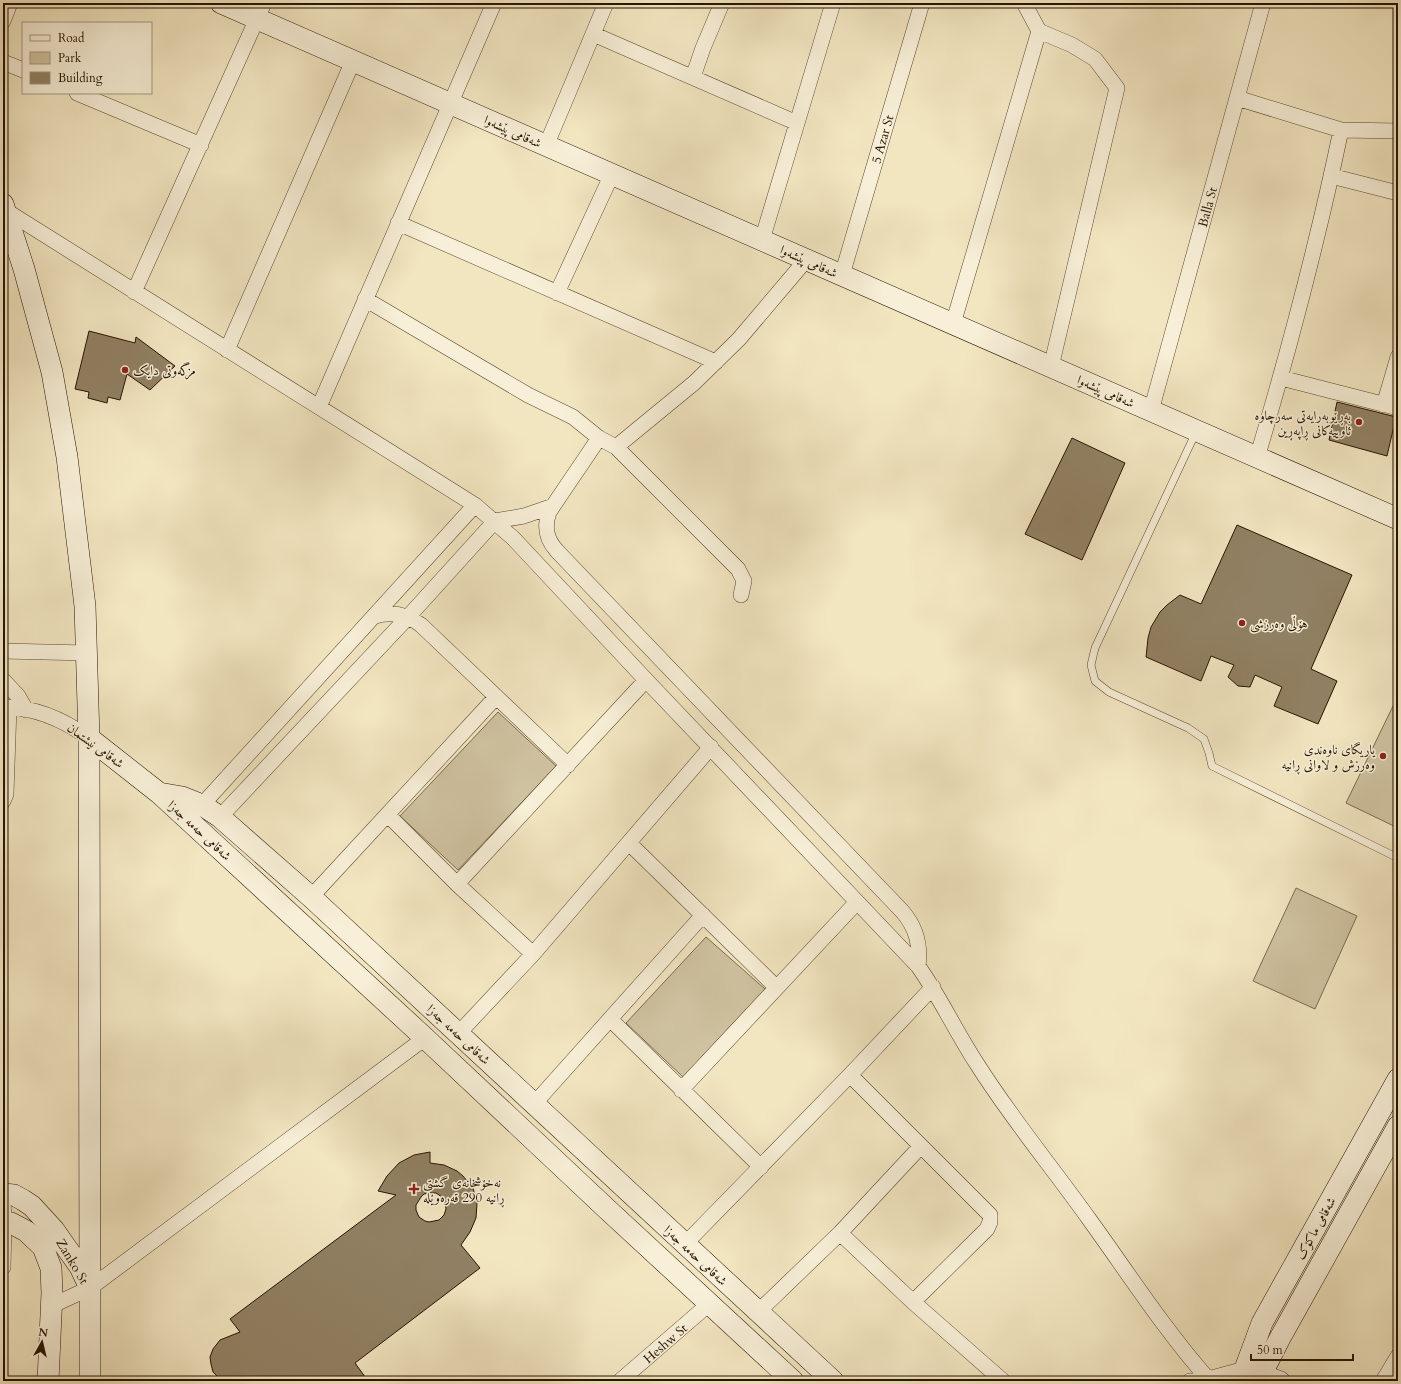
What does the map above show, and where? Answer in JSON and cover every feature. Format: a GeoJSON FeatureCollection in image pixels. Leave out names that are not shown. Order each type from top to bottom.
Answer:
{"type":"FeatureCollection","features":[{"type":"Feature","properties":{"kind":"street"},"geometry":{"type":"LineString","coordinates":[[3,21],[10,3]]}},
{"type":"Feature","properties":{"kind":"street","name":"شەقامی پێشەوا"},"geometry":{"type":"LineString","coordinates":[[221,3],[261,11],[353,61],[1398,519]]}},
{"type":"Feature","properties":{"kind":"street"},"geometry":{"type":"LineString","coordinates":[[319,407],[494,3]]}},
{"type":"Feature","properties":{"kind":"street"},"geometry":{"type":"LineString","coordinates":[[546,146],[606,3]]}},
{"type":"Feature","properties":{"kind":"street"},"geometry":{"type":"LineString","coordinates":[[693,77],[703,48],[722,3]]}},
{"type":"Feature","properties":{"kind":"street"},"geometry":{"type":"LineString","coordinates":[[762,240],[833,3]]}},
{"type":"Feature","properties":{"kind":"street","name":"5 Azar St"},"geometry":{"type":"LineString","coordinates":[[842,276],[922,3]]}},
{"type":"Feature","properties":{"kind":"street"},"geometry":{"type":"LineString","coordinates":[[1024,3],[1039,30],[1072,45],[1095,60],[1117,88],[1051,367]]}},
{"type":"Feature","properties":{"kind":"street","name":"Balla St"},"geometry":{"type":"LineString","coordinates":[[1151,411],[1263,3]]}},
{"type":"Feature","properties":{"kind":"street"},"geometry":{"type":"LineString","coordinates":[[134,292],[261,11]]}},
{"type":"Feature","properties":{"kind":"street"},"geometry":{"type":"LineString","coordinates":[[953,324],[1039,30]]}},
{"type":"Feature","properties":{"kind":"street"},"geometry":{"type":"LineString","coordinates":[[593,34],[797,123]]}},
{"type":"Feature","properties":{"kind":"street"},"geometry":{"type":"LineString","coordinates":[[227,350],[353,61]]}},
{"type":"Feature","properties":{"kind":"street"},"geometry":{"type":"LineString","coordinates":[[3,62],[22,70]]}},
{"type":"Feature","properties":{"kind":"street"},"geometry":{"type":"LineString","coordinates":[[79,94],[201,145]]}},
{"type":"Feature","properties":{"kind":"street"},"geometry":{"type":"LineString","coordinates":[[1237,98],[1341,130],[1398,132]]}},
{"type":"Feature","properties":{"kind":"street"},"geometry":{"type":"LineString","coordinates":[[1257,458],[1281,378],[1341,130]]}},
{"type":"Feature","properties":{"kind":"street"},"geometry":{"type":"LineString","coordinates":[[557,293],[612,174]]}},
{"type":"Feature","properties":{"kind":"street"},"geometry":{"type":"LineString","coordinates":[[1331,176],[1398,193]]}},
{"type":"Feature","properties":{"kind":"street"},"geometry":{"type":"LineString","coordinates":[[4,207],[134,292],[475,504],[513,538],[918,966],[933,987],[965,1044],[989,1082],[1105,1240],[1170,1333],[1208,1379]]}},
{"type":"Feature","properties":{"kind":"street"},"geometry":{"type":"LineString","coordinates":[[4,207],[24,269],[52,372],[67,457],[85,606],[90,738],[90,1288]]}},
{"type":"Feature","properties":{"kind":"street"},"geometry":{"type":"LineString","coordinates":[[398,223],[716,362]]}},
{"type":"Feature","properties":{"kind":"street"},"geometry":{"type":"LineString","coordinates":[[616,447],[694,383],[716,362],[739,339],[806,260]]}},
{"type":"Feature","properties":{"kind":"street"},"geometry":{"type":"LineString","coordinates":[[365,299],[528,395],[573,417],[599,438],[616,447],[738,569],[744,581],[742,594]]}},
{"type":"Feature","properties":{"kind":"street"},"geometry":{"type":"LineString","coordinates":[[1281,378],[1391,407],[1398,357]]}},
{"type":"Feature","properties":{"kind":"street"},"geometry":{"type":"LineString","coordinates":[[599,438],[553,506],[546,519],[546,527],[552,546],[902,911],[917,934],[920,950],[918,966]]}},
{"type":"Feature","properties":{"kind":"street"},"geometry":{"type":"LineString","coordinates":[[202,805],[475,504]]}},
{"type":"Feature","properties":{"kind":"street"},"geometry":{"type":"LineString","coordinates":[[220,817],[408,617],[495,521],[524,516],[553,506]]}},
{"type":"Feature","properties":{"kind":"street"},"geometry":{"type":"LineString","coordinates":[[374,616],[391,613],[408,617],[421,625],[568,764]]}},
{"type":"Feature","properties":{"kind":"street"},"geometry":{"type":"LineString","coordinates":[[3,651],[87,653]]}},
{"type":"Feature","properties":{"kind":"street"},"geometry":{"type":"LineString","coordinates":[[3,680],[18,696],[26,710]]}},
{"type":"Feature","properties":{"kind":"street"},"geometry":{"type":"LineString","coordinates":[[457,884],[646,680]]}},
{"type":"Feature","properties":{"kind":"street"},"geometry":{"type":"LineString","coordinates":[[311,897],[496,697]]}},
{"type":"Feature","properties":{"kind":"street"},"geometry":{"type":"LineString","coordinates":[[3,801],[6,794],[6,707]]}},
{"type":"Feature","properties":{"kind":"street","name":"شەقامی نیشتمان"},"geometry":{"type":"LineString","coordinates":[[6,707],[26,710],[60,720],[73,727],[90,738],[159,793]]}},
{"type":"Feature","properties":{"kind":"street"},"geometry":{"type":"LineString","coordinates":[[458,1034],[533,954],[712,747]]}},
{"type":"Feature","properties":{"kind":"street","name":"شەقامی حەمە جەزا"},"geometry":{"type":"LineString","coordinates":[[159,793],[182,797],[202,805],[220,817],[311,897],[833,1381]]}},
{"type":"Feature","properties":{"kind":"street","name":"شەقامی حەمە جەزا"},"geometry":{"type":"LineString","coordinates":[[159,793],[425,1038],[793,1381]]}},
{"type":"Feature","properties":{"kind":"street"},"geometry":{"type":"LineString","coordinates":[[388,815],[457,884],[533,954]]}},
{"type":"Feature","properties":{"kind":"street"},"geometry":{"type":"LineString","coordinates":[[630,843],[776,988]]}},
{"type":"Feature","properties":{"kind":"street"},"geometry":{"type":"LineString","coordinates":[[681,1090],[857,902]]}},
{"type":"Feature","properties":{"kind":"street"},"geometry":{"type":"LineString","coordinates":[[534,1104],[703,915]]}},
{"type":"Feature","properties":{"kind":"street"},"geometry":{"type":"LineString","coordinates":[[685,1244],[850,1075],[933,987]]}},
{"type":"Feature","properties":{"kind":"street"},"geometry":{"type":"LineString","coordinates":[[610,1019],[761,1167]]}},
{"type":"Feature","properties":{"kind":"street"},"geometry":{"type":"LineString","coordinates":[[51,1306],[90,1288],[425,1038]]}},
{"type":"Feature","properties":{"kind":"street"},"geometry":{"type":"LineString","coordinates":[[850,1075],[990,1215],[990,1222],[987,1229],[913,1302]]}},
{"type":"Feature","properties":{"kind":"street","name":"شەقامی ماکۆک"},"geometry":{"type":"LineString","coordinates":[[1252,1376],[1262,1323],[1398,1079]]}},
{"type":"Feature","properties":{"kind":"street","name":"شەقامی ماکۆک"},"geometry":{"type":"LineString","coordinates":[[1252,1376],[1280,1338],[1398,1126]]}},
{"type":"Feature","properties":{"kind":"street"},"geometry":{"type":"LineString","coordinates":[[758,1312],[840,1233],[921,1146]]}},
{"type":"Feature","properties":{"kind":"street"},"geometry":{"type":"LineString","coordinates":[[608,1210],[627,1190]]}},
{"type":"Feature","properties":{"kind":"street","name":"Zanko St"},"geometry":{"type":"LineString","coordinates":[[3,1194],[14,1195],[32,1206],[54,1230],[80,1267],[90,1288],[90,1381]]}},
{"type":"Feature","properties":{"kind":"street"},"geometry":{"type":"LineString","coordinates":[[3,1199],[3,1267]]}},
{"type":"Feature","properties":{"kind":"street","name":"Zanko St"},"geometry":{"type":"LineString","coordinates":[[4,1222],[12,1223],[26,1231],[43,1247],[51,1268],[48,1381]]}},
{"type":"Feature","properties":{"kind":"street"},"geometry":{"type":"LineString","coordinates":[[648,1247],[667,1228]]}},
{"type":"Feature","properties":{"kind":"street"},"geometry":{"type":"LineString","coordinates":[[840,1233],[913,1302],[1003,1381]]}},
{"type":"Feature","properties":{"kind":"street","name":"Heshw St"},"geometry":{"type":"LineString","coordinates":[[620,1381],[709,1304]]}},
{"type":"Feature","properties":{"kind":"street"},"geometry":{"type":"LineString","coordinates":[[1384,1381],[1398,1356]]}},
{"type":"Feature","properties":{"kind":"street"},"geometry":{"type":"LineString","coordinates":[[1190,1381],[1252,1376],[1281,1379],[1283,1381]]}},
{"type":"Feature","properties":{"kind":"lane"},"geometry":{"type":"LineString","coordinates":[[1196,431],[1095,648],[1091,664],[1095,681],[1109,692],[1188,728],[1204,739],[1212,766],[1398,858]]}},
{"type":"Feature","properties":{"kind":"green space","name":"یاریگای ناوەندی وەرزش و لاوانی ڕانیە"},"geometry":{"type":"Polygon","coordinates":[[[1393,706],[1398,708],[1398,828],[1346,803],[1393,706]]]}},
{"type":"Feature","properties":{"kind":"green space"},"geometry":{"type":"Polygon","coordinates":[[[498,712],[556,766],[458,870],[400,816],[498,712]]]}},
{"type":"Feature","properties":{"kind":"green space"},"geometry":{"type":"Polygon","coordinates":[[[1296,888],[1357,916],[1315,1009],[1253,981],[1296,888]]]}},
{"type":"Feature","properties":{"kind":"green space"},"geometry":{"type":"Polygon","coordinates":[[[706,937],[765,989],[683,1077],[626,1023],[706,937]]]}},
{"type":"Feature","properties":{"kind":"building","name":"مزگەوتی دایک"},"geometry":{"type":"Polygon","coordinates":[[[89,331],[135,343],[136,337],[175,366],[150,390],[127,374],[120,400],[108,397],[107,403],[88,398],[89,392],[75,389],[89,331]]]}},
{"type":"Feature","properties":{"kind":"building"},"geometry":{"type":"Polygon","coordinates":[[[1337,402],[1396,417],[1387,456],[1329,440],[1337,402]]]}},
{"type":"Feature","properties":{"kind":"building"},"geometry":{"type":"Polygon","coordinates":[[[1072,438],[1125,463],[1082,560],[1025,534],[1072,438]]]}},
{"type":"Feature","properties":{"kind":"building","name":"هۆڵی وەرزشی"},"geometry":{"type":"Polygon","coordinates":[[[1237,525],[1352,575],[1311,669],[1337,681],[1318,724],[1274,706],[1282,687],[1255,675],[1250,687],[1238,686],[1228,677],[1234,665],[1211,656],[1201,681],[1146,657],[1151,627],[1160,612],[1167,605],[1180,595],[1201,604],[1237,525]]]}},
{"type":"Feature","properties":{"kind":"building"},"geometry":{"type":"Polygon","coordinates":[[[430,1152],[430,1163],[444,1165],[457,1171],[473,1188],[477,1203],[476,1218],[470,1232],[461,1245],[480,1268],[355,1363],[368,1381],[224,1381],[218,1377],[213,1372],[211,1364],[210,1357],[213,1349],[220,1340],[240,1332],[230,1319],[396,1195],[378,1191],[387,1176],[399,1163],[414,1155],[430,1152]],[[436,1193],[424,1194],[416,1205],[416,1210],[419,1217],[425,1221],[429,1222],[439,1220],[444,1215],[446,1209],[445,1203],[442,1197],[436,1193]]]}},
{"type":"Feature","properties":{"kind":"place","name":"مزگەوتی دایک"},"geometry":{"type":"Point","coordinates":[125,370]}},
{"type":"Feature","properties":{"kind":"place","name":"بەڕێوبەرایەتی سەرچاوە ئاوییەکانی ڕاپەڕین"},"geometry":{"type":"Point","coordinates":[1359,422]}},
{"type":"Feature","properties":{"kind":"place","name":"هۆڵی وەرزشی"},"geometry":{"type":"Point","coordinates":[1242,623]}},
{"type":"Feature","properties":{"kind":"place","name":"یاریگای ناوەندی وەرزش و لاوانی ڕانیە"},"geometry":{"type":"Point","coordinates":[1383,756]}},
{"type":"Feature","properties":{"kind":"place","name":"نەخۆشخانەی گشتی ڕانیە 290 قەرەوێلە"},"geometry":{"type":"Point","coordinates":[414,1189]}}]}
